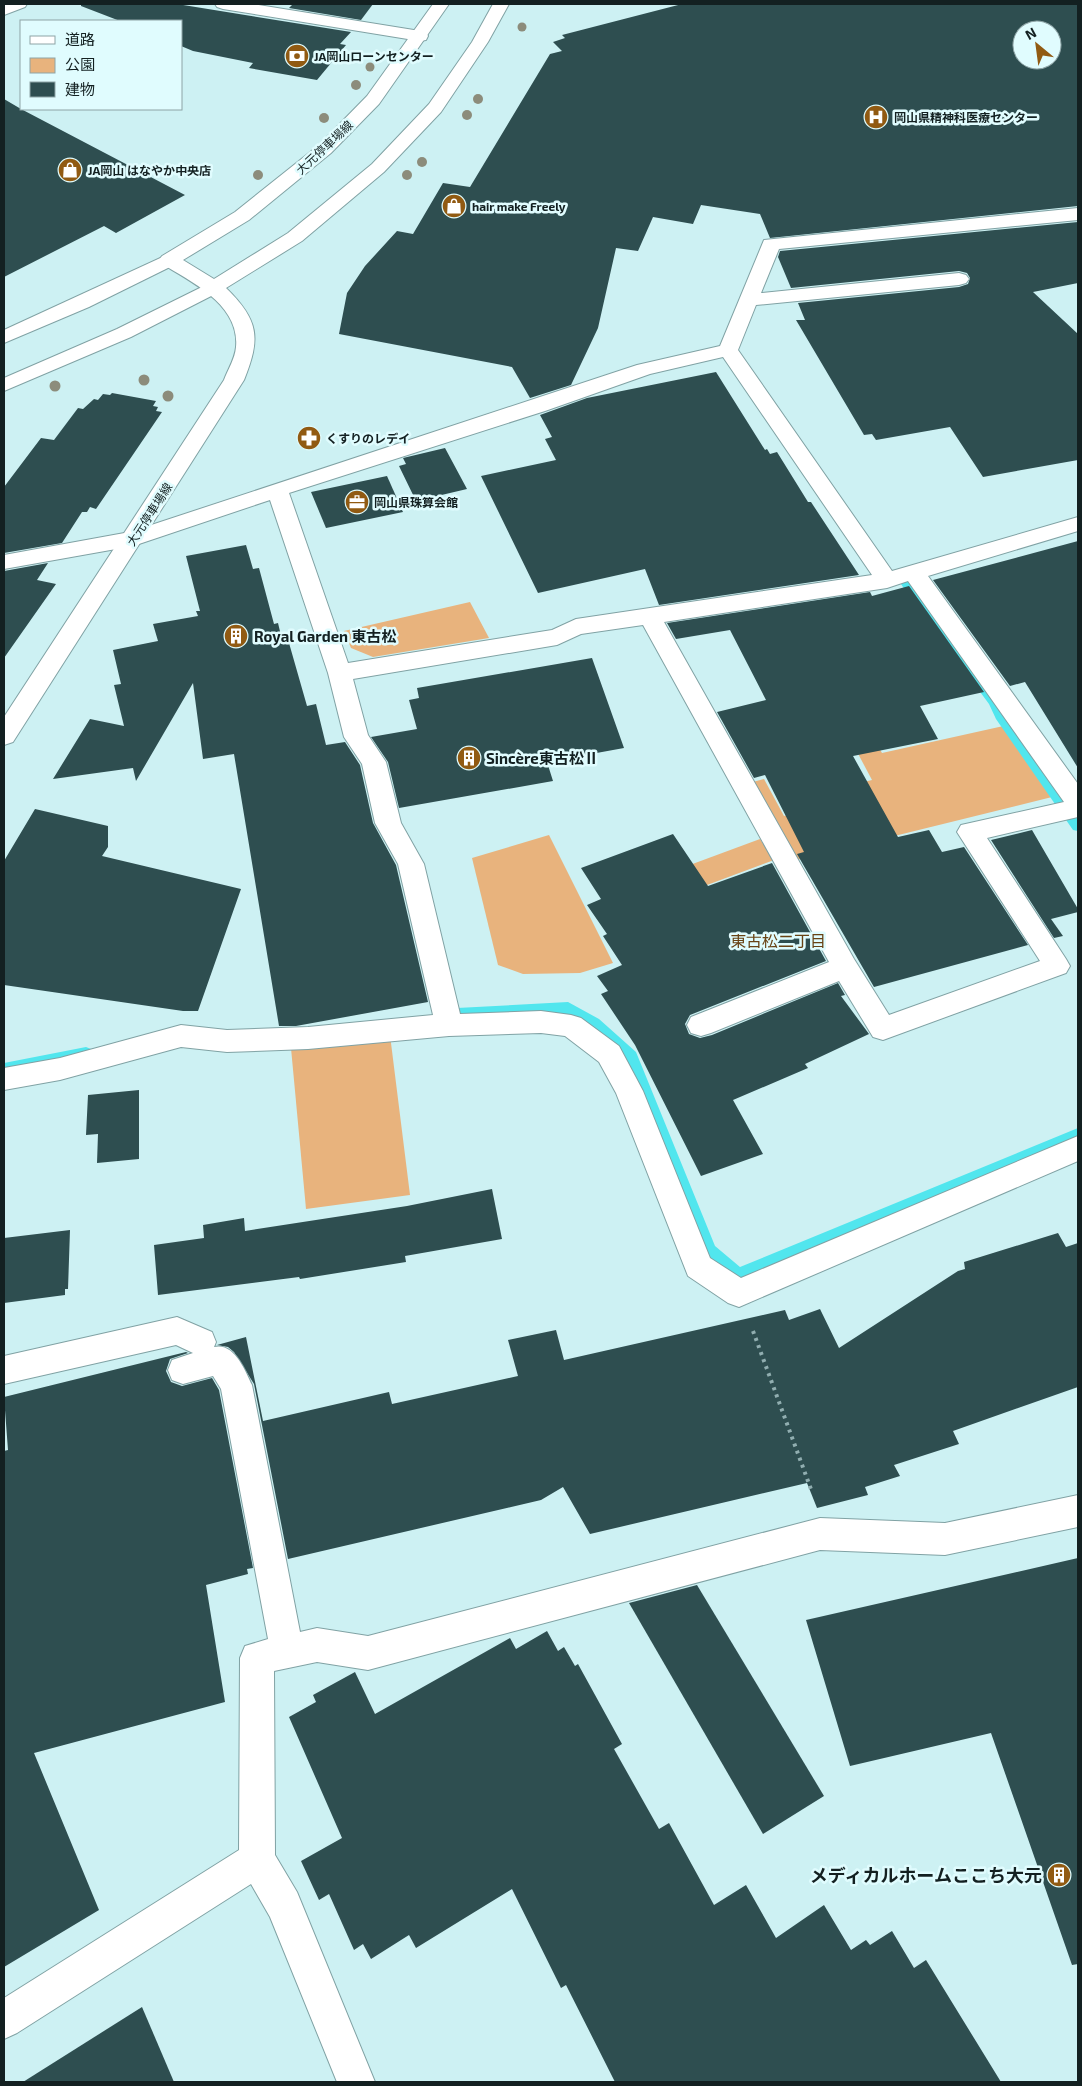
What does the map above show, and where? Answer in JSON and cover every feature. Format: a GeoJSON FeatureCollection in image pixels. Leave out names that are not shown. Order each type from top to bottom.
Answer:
{"type":"FeatureCollection","features":[{"type":"Feature","properties":{"kind":"street"},"geometry":{"type":"LineString","coordinates":[[4,10],[19,4]]}},
{"type":"Feature","properties":{"kind":"street"},"geometry":{"type":"LineString","coordinates":[[223,4],[420,36]]}},
{"type":"Feature","properties":{"kind":"street","name":"大元停車場線"},"geometry":{"type":"LineString","coordinates":[[4,736],[234,380],[246,344],[240,317],[214,286],[169,260],[242,216],[315,158],[373,100],[441,4]]}},
{"type":"Feature","properties":{"kind":"street"},"geometry":{"type":"LineString","coordinates":[[4,385],[124,333],[214,286],[295,237],[378,168],[435,108],[480,42],[501,4]]}},
{"type":"Feature","properties":{"kind":"street"},"geometry":{"type":"LineString","coordinates":[[728,350],[772,244],[1078,214]]}},
{"type":"Feature","properties":{"kind":"street"},"geometry":{"type":"LineString","coordinates":[[4,337],[82,304],[169,260]]}},
{"type":"Feature","properties":{"kind":"street"},"geometry":{"type":"LineString","coordinates":[[749,300],[959,279]]}},
{"type":"Feature","properties":{"kind":"street"},"geometry":{"type":"LineString","coordinates":[[4,562],[133,539],[277,490],[538,406],[644,369],[728,350]]}},
{"type":"Feature","properties":{"kind":"street"},"geometry":{"type":"LineString","coordinates":[[728,350],[886,580]]}},
{"type":"Feature","properties":{"kind":"street"},"geometry":{"type":"LineString","coordinates":[[277,490],[340,673],[356,738],[374,762],[388,823],[411,864],[448,1025]]}},
{"type":"Feature","properties":{"kind":"street"},"geometry":{"type":"LineString","coordinates":[[340,673],[556,637],[576,628],[886,580],[1078,524]]}},
{"type":"Feature","properties":{"kind":"street"},"geometry":{"type":"LineString","coordinates":[[650,617],[845,967],[883,1028],[1057,966],[970,832],[1073,807],[914,573]]}},
{"type":"Feature","properties":{"kind":"street"},"geometry":{"type":"LineString","coordinates":[[701,1025],[845,967]]}},
{"type":"Feature","properties":{"kind":"street"},"geometry":{"type":"LineString","coordinates":[[4,1079],[60,1069],[181,1036],[227,1041],[308,1038],[448,1025],[541,1022],[571,1026],[609,1054],[629,1091],[699,1267],[739,1293],[1078,1148]]}},
{"type":"Feature","properties":{"kind":"street"},"geometry":{"type":"LineString","coordinates":[[4,1370],[177,1331],[201,1342]]}},
{"type":"Feature","properties":{"kind":"street"},"geometry":{"type":"LineString","coordinates":[[182,1370],[220,1360],[236,1385],[271,1567],[272,1655],[257,1859],[284,1905],[356,2082]]}},
{"type":"Feature","properties":{"kind":"street"},"geometry":{"type":"LineString","coordinates":[[272,1655],[317,1645],[368,1653],[820,1534],[945,1539],[1078,1511]]}},
{"type":"Feature","properties":{"kind":"street"},"geometry":{"type":"LineString","coordinates":[[4,2020],[257,1859]]}},
{"type":"Feature","properties":{"kind":"path"},"geometry":{"type":"LineString","coordinates":[[739,1293],[824,1523],[820,1534]]}},
{"type":"Feature","properties":{"kind":"green space"},"geometry":{"type":"Polygon","coordinates":[[[470,602],[489,638],[373,657],[351,648],[344,631],[470,602]]]}},
{"type":"Feature","properties":{"kind":"green space"},"geometry":{"type":"Polygon","coordinates":[[[1008,725],[1056,796],[793,861],[749,783],[764,779],[784,816],[854,800],[847,786],[872,780],[855,748],[869,731],[882,753],[1008,725]]]}},
{"type":"Feature","properties":{"kind":"green space"},"geometry":{"type":"Polygon","coordinates":[[[549,835],[613,963],[580,973],[523,974],[498,965],[472,858],[549,835]]]}},
{"type":"Feature","properties":{"kind":"green space"},"geometry":{"type":"Polygon","coordinates":[[[760,839],[774,860],[640,910],[625,889],[760,839]]]}},
{"type":"Feature","properties":{"kind":"green space"},"geometry":{"type":"Polygon","coordinates":[[[390,1035],[410,1195],[306,1209],[291,1048],[390,1035]]]}},
{"type":"Feature","properties":{"kind":"building"},"geometry":{"type":"Polygon","coordinates":[[[81,4],[177,4],[351,32],[340,44],[346,45],[317,80],[249,68],[253,63],[193,51],[182,46],[182,20],[117,20],[81,6],[81,4]]]}},
{"type":"Feature","properties":{"kind":"building"},"geometry":{"type":"Polygon","coordinates":[[[293,4],[373,4],[361,20],[289,8],[293,4]]]}},
{"type":"Feature","properties":{"kind":"building"},"geometry":{"type":"Polygon","coordinates":[[[682,4],[1078,4],[1078,206],[770,238],[760,214],[701,205],[693,224],[653,217],[638,251],[616,248],[598,328],[571,385],[530,398],[512,367],[339,334],[347,293],[365,266],[397,231],[413,234],[443,183],[470,187],[550,54],[562,51],[553,42],[565,38],[562,35],[682,4]]]}},
{"type":"Feature","properties":{"kind":"building"},"geometry":{"type":"Polygon","coordinates":[[[4,99],[20,110],[185,195],[116,233],[104,226],[4,277],[4,99]]]}},
{"type":"Feature","properties":{"kind":"building"},"geometry":{"type":"Polygon","coordinates":[[[1078,222],[1078,283],[1033,292],[1078,334],[1078,460],[983,477],[950,427],[876,440],[872,434],[864,435],[796,320],[805,320],[798,303],[959,287],[968,284],[970,278],[967,273],[959,271],[791,288],[778,257],[780,251],[1078,222]]]}},
{"type":"Feature","properties":{"kind":"building"},"geometry":{"type":"Polygon","coordinates":[[[716,372],[765,450],[767,449],[770,454],[777,452],[808,502],[811,502],[859,575],[659,605],[645,569],[538,593],[481,476],[556,460],[545,439],[552,437],[540,415],[587,398],[716,372]]]}},
{"type":"Feature","properties":{"kind":"building"},"geometry":{"type":"Polygon","coordinates":[[[112,393],[156,401],[153,406],[158,407],[156,411],[162,412],[96,509],[90,507],[87,512],[82,512],[62,543],[4,553],[4,487],[41,438],[54,440],[78,408],[83,409],[94,399],[98,400],[103,394],[110,395],[112,393]]]}},
{"type":"Feature","properties":{"kind":"building"},"geometry":{"type":"Polygon","coordinates":[[[445,448],[467,489],[416,501],[399,466],[406,464],[403,458],[445,448]]]}},
{"type":"Feature","properties":{"kind":"building"},"geometry":{"type":"Polygon","coordinates":[[[387,476],[403,512],[326,528],[311,492],[387,476]]]}},
{"type":"Feature","properties":{"kind":"building"},"geometry":{"type":"Polygon","coordinates":[[[1078,541],[1078,768],[1025,682],[1010,686],[933,580],[1078,541]]]}},
{"type":"Feature","properties":{"kind":"building"},"geometry":{"type":"Polygon","coordinates":[[[246,545],[253,569],[259,568],[274,624],[278,623],[283,644],[289,643],[307,706],[316,704],[326,745],[345,742],[360,765],[373,823],[396,865],[428,1002],[296,1026],[279,1026],[234,754],[203,759],[193,683],[136,781],[133,768],[53,779],[90,719],[124,726],[114,685],[121,684],[113,650],[158,641],[153,624],[198,616],[196,611],[200,611],[186,556],[246,545]]]}},
{"type":"Feature","properties":{"kind":"building"},"geometry":{"type":"Polygon","coordinates":[[[48,563],[37,580],[56,584],[4,658],[4,571],[48,563]]]}},
{"type":"Feature","properties":{"kind":"building"},"geometry":{"type":"Polygon","coordinates":[[[909,586],[984,692],[920,706],[938,739],[853,756],[898,837],[929,830],[942,852],[964,847],[1028,945],[874,987],[797,854],[804,852],[765,775],[754,778],[717,712],[766,700],[730,630],[676,639],[667,623],[870,592],[872,596],[909,586]]]}},
{"type":"Feature","properties":{"kind":"building"},"geometry":{"type":"Polygon","coordinates":[[[592,658],[624,748],[547,762],[553,781],[399,808],[388,762],[371,737],[417,729],[409,700],[419,698],[417,688],[592,658]]]}},
{"type":"Feature","properties":{"kind":"building"},"geometry":{"type":"Polygon","coordinates":[[[35,809],[108,826],[108,847],[102,856],[241,889],[198,1011],[183,1011],[4,985],[4,861],[35,809]]]}},
{"type":"Feature","properties":{"kind":"building"},"geometry":{"type":"Polygon","coordinates":[[[1032,830],[1078,909],[1078,912],[1051,919],[1063,936],[1054,938],[991,840],[1032,830]]]}},
{"type":"Feature","properties":{"kind":"building"},"geometry":{"type":"Polygon","coordinates":[[[673,834],[708,886],[772,863],[826,961],[690,1015],[685,1024],[689,1034],[700,1038],[712,1035],[838,983],[845,995],[841,996],[869,1034],[805,1064],[808,1068],[733,1100],[763,1154],[701,1176],[635,1045],[601,994],[608,991],[597,976],[622,965],[603,936],[607,934],[587,905],[601,899],[581,868],[673,834]]]}},
{"type":"Feature","properties":{"kind":"building"},"geometry":{"type":"Polygon","coordinates":[[[139,1090],[139,1159],[97,1163],[98,1134],[86,1135],[88,1095],[139,1090]]]}},
{"type":"Feature","properties":{"kind":"building"},"geometry":{"type":"Polygon","coordinates":[[[492,1189],[502,1239],[405,1256],[406,1262],[300,1279],[299,1277],[158,1295],[154,1245],[204,1238],[203,1225],[244,1218],[245,1231],[407,1206],[492,1189]]]}},
{"type":"Feature","properties":{"kind":"building"},"geometry":{"type":"Polygon","coordinates":[[[70,1230],[68,1289],[65,1289],[65,1295],[4,1303],[4,1238],[70,1230]]]}},
{"type":"Feature","properties":{"kind":"building"},"geometry":{"type":"Polygon","coordinates":[[[1058,1233],[1066,1247],[1078,1243],[1078,1387],[953,1431],[959,1444],[894,1465],[900,1476],[865,1487],[868,1495],[817,1508],[807,1483],[590,1534],[563,1487],[541,1500],[288,1559],[254,1384],[234,1352],[228,1347],[217,1345],[246,1337],[263,1421],[389,1392],[392,1404],[518,1376],[508,1340],[556,1330],[564,1360],[785,1310],[789,1320],[820,1309],[839,1348],[958,1271],[965,1269],[964,1262],[1058,1233]]]}},
{"type":"Feature","properties":{"kind":"building"},"geometry":{"type":"Polygon","coordinates":[[[188,1353],[170,1359],[166,1371],[171,1382],[182,1386],[212,1378],[219,1390],[253,1568],[247,1569],[248,1574],[206,1585],[225,1702],[34,1753],[99,1910],[4,1967],[4,1451],[8,1450],[4,1397],[188,1353]]]}},
{"type":"Feature","properties":{"kind":"building","name":"メディカルホームここち大元"},"geometry":{"type":"Polygon","coordinates":[[[1078,1558],[1078,1964],[1072,1965],[991,1733],[850,1766],[806,1620],[1078,1558]]]}},
{"type":"Feature","properties":{"kind":"building"},"geometry":{"type":"Polygon","coordinates":[[[697,1585],[824,1796],[763,1834],[629,1603],[697,1585]]]}},
{"type":"Feature","properties":{"kind":"building"},"geometry":{"type":"Polygon","coordinates":[[[547,1631],[558,1651],[564,1647],[575,1666],[578,1664],[622,1744],[614,1749],[659,1829],[669,1823],[714,1905],[746,1885],[776,1938],[824,1905],[851,1950],[866,1940],[870,1945],[892,1931],[914,1968],[926,1960],[1001,2082],[615,2082],[566,1985],[561,1988],[512,1889],[416,1948],[409,1935],[371,1959],[363,1944],[354,1950],[329,1894],[319,1900],[301,1861],[342,1838],[289,1717],[316,1702],[313,1695],[355,1672],[375,1714],[510,1638],[516,1649],[547,1631]]]}},
{"type":"Feature","properties":{"kind":"building"},"geometry":{"type":"Polygon","coordinates":[[[142,2007],[174,2082],[23,2082],[142,2007]]]}},
{"type":"Feature","properties":{"kind":"waterway"},"geometry":{"type":"LineString","coordinates":[[907,584],[995,702],[1001,716],[1078,826]]}},
{"type":"Feature","properties":{"kind":"waterway"},"geometry":{"type":"LineString","coordinates":[[457,1014],[568,1008],[594,1023],[631,1056],[709,1251],[738,1275],[1078,1135]]}},
{"type":"Feature","properties":{"kind":"waterway"},"geometry":{"type":"LineString","coordinates":[[4,1069],[86,1053]]}},
{"type":"Feature","properties":{"kind":"place","name":"JA岡山ローンセンター"},"geometry":{"type":"Point","coordinates":[297,56]}},
{"type":"Feature","properties":{"kind":"place","name":"岡山県精神科医療センター"},"geometry":{"type":"Point","coordinates":[876,117]}},
{"type":"Feature","properties":{"kind":"place","name":"JA岡山 はなやか中央店"},"geometry":{"type":"Point","coordinates":[70,170]}},
{"type":"Feature","properties":{"kind":"place","name":"hair make Freely"},"geometry":{"type":"Point","coordinates":[454,206]}},
{"type":"Feature","properties":{"kind":"place","name":"くすりのレデイ"},"geometry":{"type":"Point","coordinates":[309,438]}},
{"type":"Feature","properties":{"kind":"place","name":"岡山県珠算会館"},"geometry":{"type":"Point","coordinates":[357,502]}},
{"type":"Feature","properties":{"kind":"place","name":"Royal Garden 東古松"},"geometry":{"type":"Point","coordinates":[236,636]}},
{"type":"Feature","properties":{"kind":"place","name":"Sincère東古松Ⅱ"},"geometry":{"type":"Point","coordinates":[469,758]}},
{"type":"Feature","properties":{"kind":"place","name":"メディカルホームここち大元"},"geometry":{"type":"Point","coordinates":[1059,1875]}},
{"type":"Feature","properties":{"kind":"district","name":"東古松二丁目"},"geometry":{"type":"Point","coordinates":[778,940]}}]}
